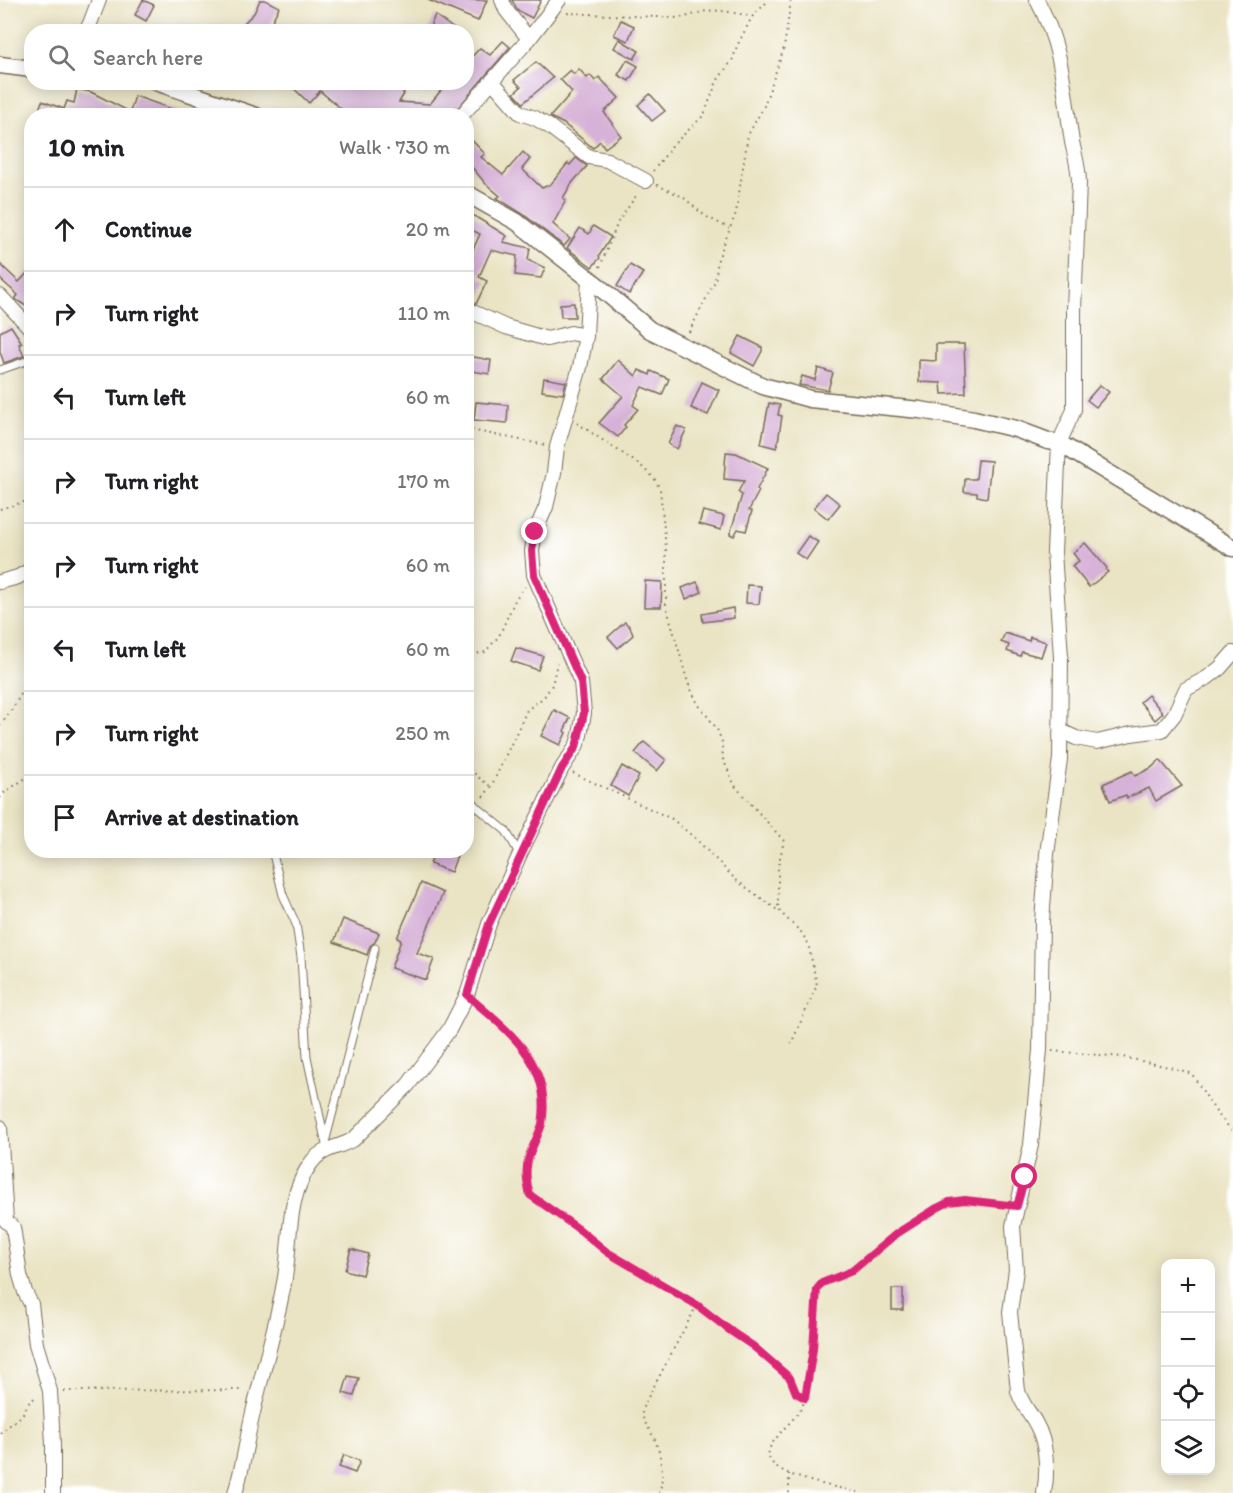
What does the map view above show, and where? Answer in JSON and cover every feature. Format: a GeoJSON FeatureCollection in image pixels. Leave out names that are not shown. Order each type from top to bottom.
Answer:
{"type":"FeatureCollection","features":[{"type":"Feature","properties":{"kind":"street"},"geometry":{"type":"LineString","coordinates":[[90,24],[99,0]]}},
{"type":"Feature","properties":{"kind":"street"},"geometry":{"type":"LineString","coordinates":[[502,0],[506,10],[529,39]]}},
{"type":"Feature","properties":{"kind":"street"},"geometry":{"type":"LineString","coordinates":[[468,108],[560,0]]}},
{"type":"Feature","properties":{"kind":"street"},"geometry":{"type":"LineString","coordinates":[[1036,0],[1062,65],[1072,142],[1078,169],[1079,212],[1074,311],[1074,410],[1059,443],[1054,552],[1061,657],[1060,759],[1057,793],[1048,835],[1043,911],[1040,1050],[1031,1145],[1013,1226],[1016,1270],[1010,1312],[1015,1377],[1021,1402],[1036,1422],[1046,1461],[1044,1493]]}},
{"type":"Feature","properties":{"kind":"street"},"geometry":{"type":"LineString","coordinates":[[0,65],[24,68]]}},
{"type":"Feature","properties":{"kind":"street"},"geometry":{"type":"LineString","coordinates":[[492,81],[520,113],[535,118],[550,127],[589,157],[607,160],[646,181]]}},
{"type":"Feature","properties":{"kind":"street"},"geometry":{"type":"LineString","coordinates":[[180,90],[232,108]]}},
{"type":"Feature","properties":{"kind":"street"},"geometry":{"type":"LineString","coordinates":[[474,198],[517,222],[650,330],[763,386],[810,399],[920,410],[974,419],[1059,443],[1233,548]]}},
{"type":"Feature","properties":{"kind":"street"},"geometry":{"type":"LineString","coordinates":[[235,1493],[285,1282],[290,1221],[296,1192],[310,1164],[327,1145],[345,1145],[354,1139],[408,1085],[449,1030],[467,995],[489,924],[520,854],[562,768],[576,747],[584,713],[581,682],[534,575],[532,551],[535,532],[546,507],[557,447],[567,416],[586,336],[593,282]]}},
{"type":"Feature","properties":{"kind":"street"},"geometry":{"type":"LineString","coordinates":[[0,296],[24,322]]}},
{"type":"Feature","properties":{"kind":"street"},"geometry":{"type":"LineString","coordinates":[[474,313],[506,327],[547,339],[571,333],[586,336]]}},
{"type":"Feature","properties":{"kind":"street"},"geometry":{"type":"LineString","coordinates":[[0,582],[24,574]]}},
{"type":"Feature","properties":{"kind":"street"},"geometry":{"type":"LineString","coordinates":[[1060,731],[1076,738],[1097,742],[1162,730],[1174,715],[1186,689],[1207,678],[1220,668],[1233,653]]}},
{"type":"Feature","properties":{"kind":"street"},"geometry":{"type":"LineString","coordinates":[[0,1126],[6,1221],[13,1227],[21,1275],[31,1304],[36,1344],[50,1391],[53,1444],[52,1493]]}},
{"type":"Feature","properties":{"kind":"lane"},"geometry":{"type":"LineString","coordinates":[[0,370],[24,362]]}},
{"type":"Feature","properties":{"kind":"lane"},"geometry":{"type":"LineString","coordinates":[[474,803],[506,831],[520,854]]}},
{"type":"Feature","properties":{"kind":"lane"},"geometry":{"type":"LineString","coordinates":[[275,858],[283,895],[296,924],[301,957],[307,1056],[327,1145]]}},
{"type":"Feature","properties":{"kind":"lane"},"geometry":{"type":"LineString","coordinates":[[327,1145],[375,948]]}},
{"type":"Feature","properties":{"kind":"path"},"geometry":{"type":"LineString","coordinates":[[593,282],[604,261],[618,222],[674,144],[704,115],[717,81],[733,59],[752,16],[770,0]]}},
{"type":"Feature","properties":{"kind":"path"},"geometry":{"type":"LineString","coordinates":[[681,346],[715,281],[718,259],[736,213],[748,135],[764,106],[784,48],[791,0]]}},
{"type":"Feature","properties":{"kind":"path"},"geometry":{"type":"LineString","coordinates":[[549,13],[678,18],[719,11],[752,16]]}},
{"type":"Feature","properties":{"kind":"path"},"geometry":{"type":"LineString","coordinates":[[646,181],[683,197],[705,216],[730,228]]}},
{"type":"Feature","properties":{"kind":"path"},"geometry":{"type":"LineString","coordinates":[[567,416],[640,465],[654,478],[660,489],[666,548],[666,605],[684,670],[698,704],[717,729],[722,742],[723,759],[735,786],[784,841],[778,866],[780,912]]}},
{"type":"Feature","properties":{"kind":"path"},"geometry":{"type":"LineString","coordinates":[[474,430],[508,439],[557,447]]}},
{"type":"Feature","properties":{"kind":"path"},"geometry":{"type":"LineString","coordinates":[[0,509],[24,502]]}},
{"type":"Feature","properties":{"kind":"path"},"geometry":{"type":"LineString","coordinates":[[474,654],[485,652],[499,636],[516,598],[534,575]]}},
{"type":"Feature","properties":{"kind":"path"},"geometry":{"type":"LineString","coordinates":[[477,807],[491,787],[527,710],[544,697],[552,686],[557,669],[559,635]]}},
{"type":"Feature","properties":{"kind":"path"},"geometry":{"type":"LineString","coordinates":[[0,726],[24,688]]}},
{"type":"Feature","properties":{"kind":"path"},"geometry":{"type":"LineString","coordinates":[[562,768],[672,819],[695,838],[736,880],[780,912],[801,932],[808,943],[817,986],[791,1044]]}},
{"type":"Feature","properties":{"kind":"path"},"geometry":{"type":"LineString","coordinates":[[474,773],[491,787]]}},
{"type":"Feature","properties":{"kind":"path"},"geometry":{"type":"LineString","coordinates":[[0,798],[24,779]]}},
{"type":"Feature","properties":{"kind":"path"},"geometry":{"type":"LineString","coordinates":[[467,995],[510,1033],[531,1060],[544,1090],[542,1126],[530,1152],[525,1176],[530,1195],[607,1252],[697,1305],[769,1359],[790,1378],[796,1393],[805,1398]]}},
{"type":"Feature","properties":{"kind":"path"},"geometry":{"type":"LineString","coordinates":[[1040,1050],[1123,1057],[1192,1074],[1216,1112],[1233,1132]]}},
{"type":"Feature","properties":{"kind":"path"},"geometry":{"type":"LineString","coordinates":[[862,1493],[789,1474],[772,1464],[769,1456],[769,1448],[797,1414],[805,1398],[813,1349],[817,1289],[822,1283],[852,1271],[896,1234],[949,1202],[965,1200],[1017,1206]]}},
{"type":"Feature","properties":{"kind":"path"},"geometry":{"type":"LineString","coordinates":[[659,1493],[662,1484],[659,1459],[653,1437],[641,1415],[642,1409],[697,1305]]}},
{"type":"Feature","properties":{"kind":"path"},"geometry":{"type":"LineString","coordinates":[[0,1433],[22,1415],[35,1397],[50,1391],[258,1390]]}},
{"type":"Feature","properties":{"kind":"path"},"geometry":{"type":"LineString","coordinates":[[789,1474],[789,1493]]}},
{"type":"Feature","properties":{"kind":"building"},"geometry":{"type":"Polygon","coordinates":[[[143,0],[154,5],[146,21],[135,15],[143,0]]]}},
{"type":"Feature","properties":{"kind":"building"},"geometry":{"type":"Polygon","coordinates":[[[260,0],[279,7],[270,24],[245,24],[254,13],[260,0]]]}},
{"type":"Feature","properties":{"kind":"building"},"geometry":{"type":"Polygon","coordinates":[[[428,0],[487,0],[478,21],[428,0]]]}},
{"type":"Feature","properties":{"kind":"building"},"geometry":{"type":"Polygon","coordinates":[[[512,0],[541,0],[532,18],[518,11],[512,0]]]}},
{"type":"Feature","properties":{"kind":"building"},"geometry":{"type":"Polygon","coordinates":[[[435,15],[447,24],[431,24],[435,15]]]}},
{"type":"Feature","properties":{"kind":"building"},"geometry":{"type":"Polygon","coordinates":[[[621,20],[634,26],[628,41],[614,35],[621,20]]]}},
{"type":"Feature","properties":{"kind":"building"},"geometry":{"type":"Polygon","coordinates":[[[619,39],[639,51],[634,59],[614,48],[619,39]]]}},
{"type":"Feature","properties":{"kind":"building"},"geometry":{"type":"Polygon","coordinates":[[[503,41],[510,47],[474,89],[474,54],[480,48],[490,55],[503,41]]]}},
{"type":"Feature","properties":{"kind":"building"},"geometry":{"type":"Polygon","coordinates":[[[627,60],[638,66],[629,81],[618,75],[627,60]]]}},
{"type":"Feature","properties":{"kind":"building"},"geometry":{"type":"Polygon","coordinates":[[[536,62],[553,78],[523,103],[514,93],[521,87],[514,80],[536,62]]]}},
{"type":"Feature","properties":{"kind":"building"},"geometry":{"type":"Polygon","coordinates":[[[579,69],[587,78],[590,75],[595,81],[599,77],[619,98],[604,112],[621,136],[605,148],[600,141],[593,148],[564,124],[550,117],[572,92],[560,79],[570,70],[574,74],[579,69]]]}},
{"type":"Feature","properties":{"kind":"building"},"geometry":{"type":"Polygon","coordinates":[[[77,90],[82,90],[91,92],[122,108],[64,108],[67,101],[74,103],[77,90]]]}},
{"type":"Feature","properties":{"kind":"building"},"geometry":{"type":"Polygon","coordinates":[[[295,90],[405,90],[399,102],[430,104],[441,90],[473,90],[458,108],[340,108],[320,91],[309,103],[295,90]]]}},
{"type":"Feature","properties":{"kind":"building"},"geometry":{"type":"Polygon","coordinates":[[[650,94],[665,111],[652,121],[638,105],[650,94]]]}},
{"type":"Feature","properties":{"kind":"building"},"geometry":{"type":"Polygon","coordinates":[[[135,96],[169,108],[131,108],[135,96]]]}},
{"type":"Feature","properties":{"kind":"building"},"geometry":{"type":"Polygon","coordinates":[[[42,101],[61,108],[40,108],[42,101]]]}},
{"type":"Feature","properties":{"kind":"building"},"geometry":{"type":"Polygon","coordinates":[[[474,142],[485,154],[481,157],[503,175],[523,152],[530,159],[522,169],[542,188],[551,184],[568,163],[570,165],[576,158],[587,166],[563,198],[566,200],[553,224],[570,239],[564,246],[523,214],[497,198],[500,196],[474,170],[474,142]]]}},
{"type":"Feature","properties":{"kind":"building"},"geometry":{"type":"Polygon","coordinates":[[[474,216],[507,236],[503,242],[530,248],[528,260],[545,268],[541,278],[515,275],[517,256],[491,250],[479,277],[487,281],[476,304],[474,303],[474,247],[480,234],[474,231],[474,216]]]}},
{"type":"Feature","properties":{"kind":"building"},"geometry":{"type":"Polygon","coordinates":[[[593,226],[611,237],[599,256],[600,258],[592,267],[567,248],[580,228],[589,234],[593,226]]]}},
{"type":"Feature","properties":{"kind":"building"},"geometry":{"type":"Polygon","coordinates":[[[0,264],[19,282],[24,277],[24,305],[15,299],[18,295],[0,279],[0,264]]]}},
{"type":"Feature","properties":{"kind":"building"},"geometry":{"type":"Polygon","coordinates":[[[630,265],[643,273],[629,294],[617,286],[630,265]]]}},
{"type":"Feature","properties":{"kind":"building"},"geometry":{"type":"Polygon","coordinates":[[[574,303],[575,317],[561,317],[560,304],[574,303]]]}},
{"type":"Feature","properties":{"kind":"building"},"geometry":{"type":"Polygon","coordinates":[[[11,326],[22,343],[19,344],[24,356],[4,363],[0,352],[0,332],[11,326]]]}},
{"type":"Feature","properties":{"kind":"building"},"geometry":{"type":"Polygon","coordinates":[[[740,336],[762,347],[754,366],[731,353],[740,336]]]}},
{"type":"Feature","properties":{"kind":"building"},"geometry":{"type":"Polygon","coordinates":[[[936,344],[964,344],[966,393],[942,394],[941,383],[919,382],[919,360],[936,361],[936,344]]]}},
{"type":"Feature","properties":{"kind":"building"},"geometry":{"type":"Polygon","coordinates":[[[474,357],[491,360],[489,374],[474,371],[474,357]]]}},
{"type":"Feature","properties":{"kind":"building"},"geometry":{"type":"Polygon","coordinates":[[[618,360],[636,376],[639,370],[650,375],[651,371],[669,379],[662,395],[642,387],[633,405],[638,409],[624,425],[626,427],[618,437],[599,423],[623,396],[603,379],[618,360]]]}},
{"type":"Feature","properties":{"kind":"building"},"geometry":{"type":"Polygon","coordinates":[[[818,368],[833,373],[828,390],[799,385],[802,376],[815,380],[818,368]]]}},
{"type":"Feature","properties":{"kind":"building"},"geometry":{"type":"Polygon","coordinates":[[[544,378],[566,382],[563,394],[542,391],[544,378]]]}},
{"type":"Feature","properties":{"kind":"building"},"geometry":{"type":"Polygon","coordinates":[[[702,382],[719,390],[708,415],[691,408],[702,382]]]}},
{"type":"Feature","properties":{"kind":"building"},"geometry":{"type":"Polygon","coordinates":[[[1100,385],[1109,392],[1096,407],[1087,400],[1100,385]]]}},
{"type":"Feature","properties":{"kind":"building"},"geometry":{"type":"Polygon","coordinates":[[[476,402],[508,405],[507,423],[474,420],[476,402]]]}},
{"type":"Feature","properties":{"kind":"building"},"geometry":{"type":"Polygon","coordinates":[[[769,403],[780,405],[778,415],[782,416],[777,448],[761,444],[769,403]]]}},
{"type":"Feature","properties":{"kind":"building"},"geometry":{"type":"Polygon","coordinates":[[[677,426],[686,430],[677,449],[668,444],[677,426]]]}},
{"type":"Feature","properties":{"kind":"building"},"geometry":{"type":"Polygon","coordinates":[[[726,452],[736,453],[768,468],[749,510],[752,511],[746,531],[738,529],[734,536],[730,534],[742,495],[738,492],[744,481],[724,479],[726,452]]]}},
{"type":"Feature","properties":{"kind":"building"},"geometry":{"type":"Polygon","coordinates":[[[978,460],[991,461],[987,498],[977,496],[977,493],[964,492],[965,479],[976,479],[978,460]]]}},
{"type":"Feature","properties":{"kind":"building"},"geometry":{"type":"Polygon","coordinates":[[[826,493],[840,504],[828,519],[814,508],[826,493]]]}},
{"type":"Feature","properties":{"kind":"building"},"geometry":{"type":"Polygon","coordinates":[[[703,511],[724,516],[721,530],[699,524],[703,511]]]}},
{"type":"Feature","properties":{"kind":"building"},"geometry":{"type":"Polygon","coordinates":[[[808,536],[818,542],[806,560],[796,553],[808,536]]]}},
{"type":"Feature","properties":{"kind":"building"},"geometry":{"type":"Polygon","coordinates":[[[1085,543],[1108,572],[1089,587],[1072,566],[1079,561],[1073,553],[1085,543]]]}},
{"type":"Feature","properties":{"kind":"building"},"geometry":{"type":"Polygon","coordinates":[[[645,581],[662,582],[661,607],[644,607],[645,581]]]}},
{"type":"Feature","properties":{"kind":"building"},"geometry":{"type":"Polygon","coordinates":[[[697,582],[702,592],[686,599],[682,588],[697,582]]]}},
{"type":"Feature","properties":{"kind":"building"},"geometry":{"type":"Polygon","coordinates":[[[747,585],[761,586],[759,604],[746,603],[747,585]]]}},
{"type":"Feature","properties":{"kind":"building"},"geometry":{"type":"Polygon","coordinates":[[[733,608],[734,618],[703,622],[702,614],[733,608]]]}},
{"type":"Feature","properties":{"kind":"building"},"geometry":{"type":"Polygon","coordinates":[[[625,622],[633,635],[618,648],[608,637],[625,622]]]}},
{"type":"Feature","properties":{"kind":"building"},"geometry":{"type":"Polygon","coordinates":[[[1005,633],[1029,641],[1030,637],[1046,642],[1041,657],[1022,652],[1020,656],[1007,651],[1009,645],[1001,642],[1005,633]]]}},
{"type":"Feature","properties":{"kind":"building"},"geometry":{"type":"Polygon","coordinates":[[[516,648],[543,656],[538,670],[511,661],[516,648]]]}},
{"type":"Feature","properties":{"kind":"building"},"geometry":{"type":"Polygon","coordinates":[[[1148,695],[1163,713],[1155,720],[1140,702],[1148,695]]]}},
{"type":"Feature","properties":{"kind":"building"},"geometry":{"type":"Polygon","coordinates":[[[554,710],[570,718],[560,745],[541,736],[554,710]]]}},
{"type":"Feature","properties":{"kind":"building"},"geometry":{"type":"Polygon","coordinates":[[[644,742],[666,760],[657,771],[635,753],[644,742]]]}},
{"type":"Feature","properties":{"kind":"building"},"geometry":{"type":"Polygon","coordinates":[[[1160,760],[1182,786],[1156,801],[1149,788],[1127,798],[1126,795],[1110,801],[1103,784],[1132,771],[1135,776],[1151,768],[1160,760]]]}},
{"type":"Feature","properties":{"kind":"building"},"geometry":{"type":"Polygon","coordinates":[[[622,766],[639,776],[628,796],[611,786],[622,766]]]}},
{"type":"Feature","properties":{"kind":"building"},"geometry":{"type":"Polygon","coordinates":[[[432,858],[456,858],[451,872],[430,864],[432,858]]]}},
{"type":"Feature","properties":{"kind":"building"},"geometry":{"type":"Polygon","coordinates":[[[421,883],[443,893],[417,953],[434,959],[426,980],[391,968],[401,940],[397,938],[421,883]]]}},
{"type":"Feature","properties":{"kind":"building"},"geometry":{"type":"Polygon","coordinates":[[[343,919],[379,933],[367,955],[334,942],[343,919]]]}},
{"type":"Feature","properties":{"kind":"building"},"geometry":{"type":"Polygon","coordinates":[[[351,1249],[368,1254],[362,1275],[345,1270],[351,1249]]]}},
{"type":"Feature","properties":{"kind":"building"},"geometry":{"type":"Polygon","coordinates":[[[892,1289],[903,1289],[903,1310],[892,1310],[892,1289]]]}},
{"type":"Feature","properties":{"kind":"building"},"geometry":{"type":"Polygon","coordinates":[[[348,1376],[359,1378],[354,1396],[343,1393],[348,1376]]]}},
{"type":"Feature","properties":{"kind":"building"},"geometry":{"type":"Polygon","coordinates":[[[344,1455],[360,1461],[355,1473],[339,1467],[344,1455]]]}},
{"type":"Feature","properties":{"kind":"route"},"geometry":{"type":"LineString","coordinates":[[535,532],[532,551],[534,575],[559,635],[577,670],[581,682],[584,713],[576,747],[562,768],[489,924],[467,995],[510,1033],[531,1060],[544,1090],[542,1126],[530,1152],[525,1176],[530,1195],[607,1252],[697,1305],[753,1346],[790,1378],[796,1393],[805,1398],[813,1349],[817,1289],[822,1283],[852,1271],[896,1234],[949,1202],[965,1200],[1017,1206],[1025,1177]]}}]}
